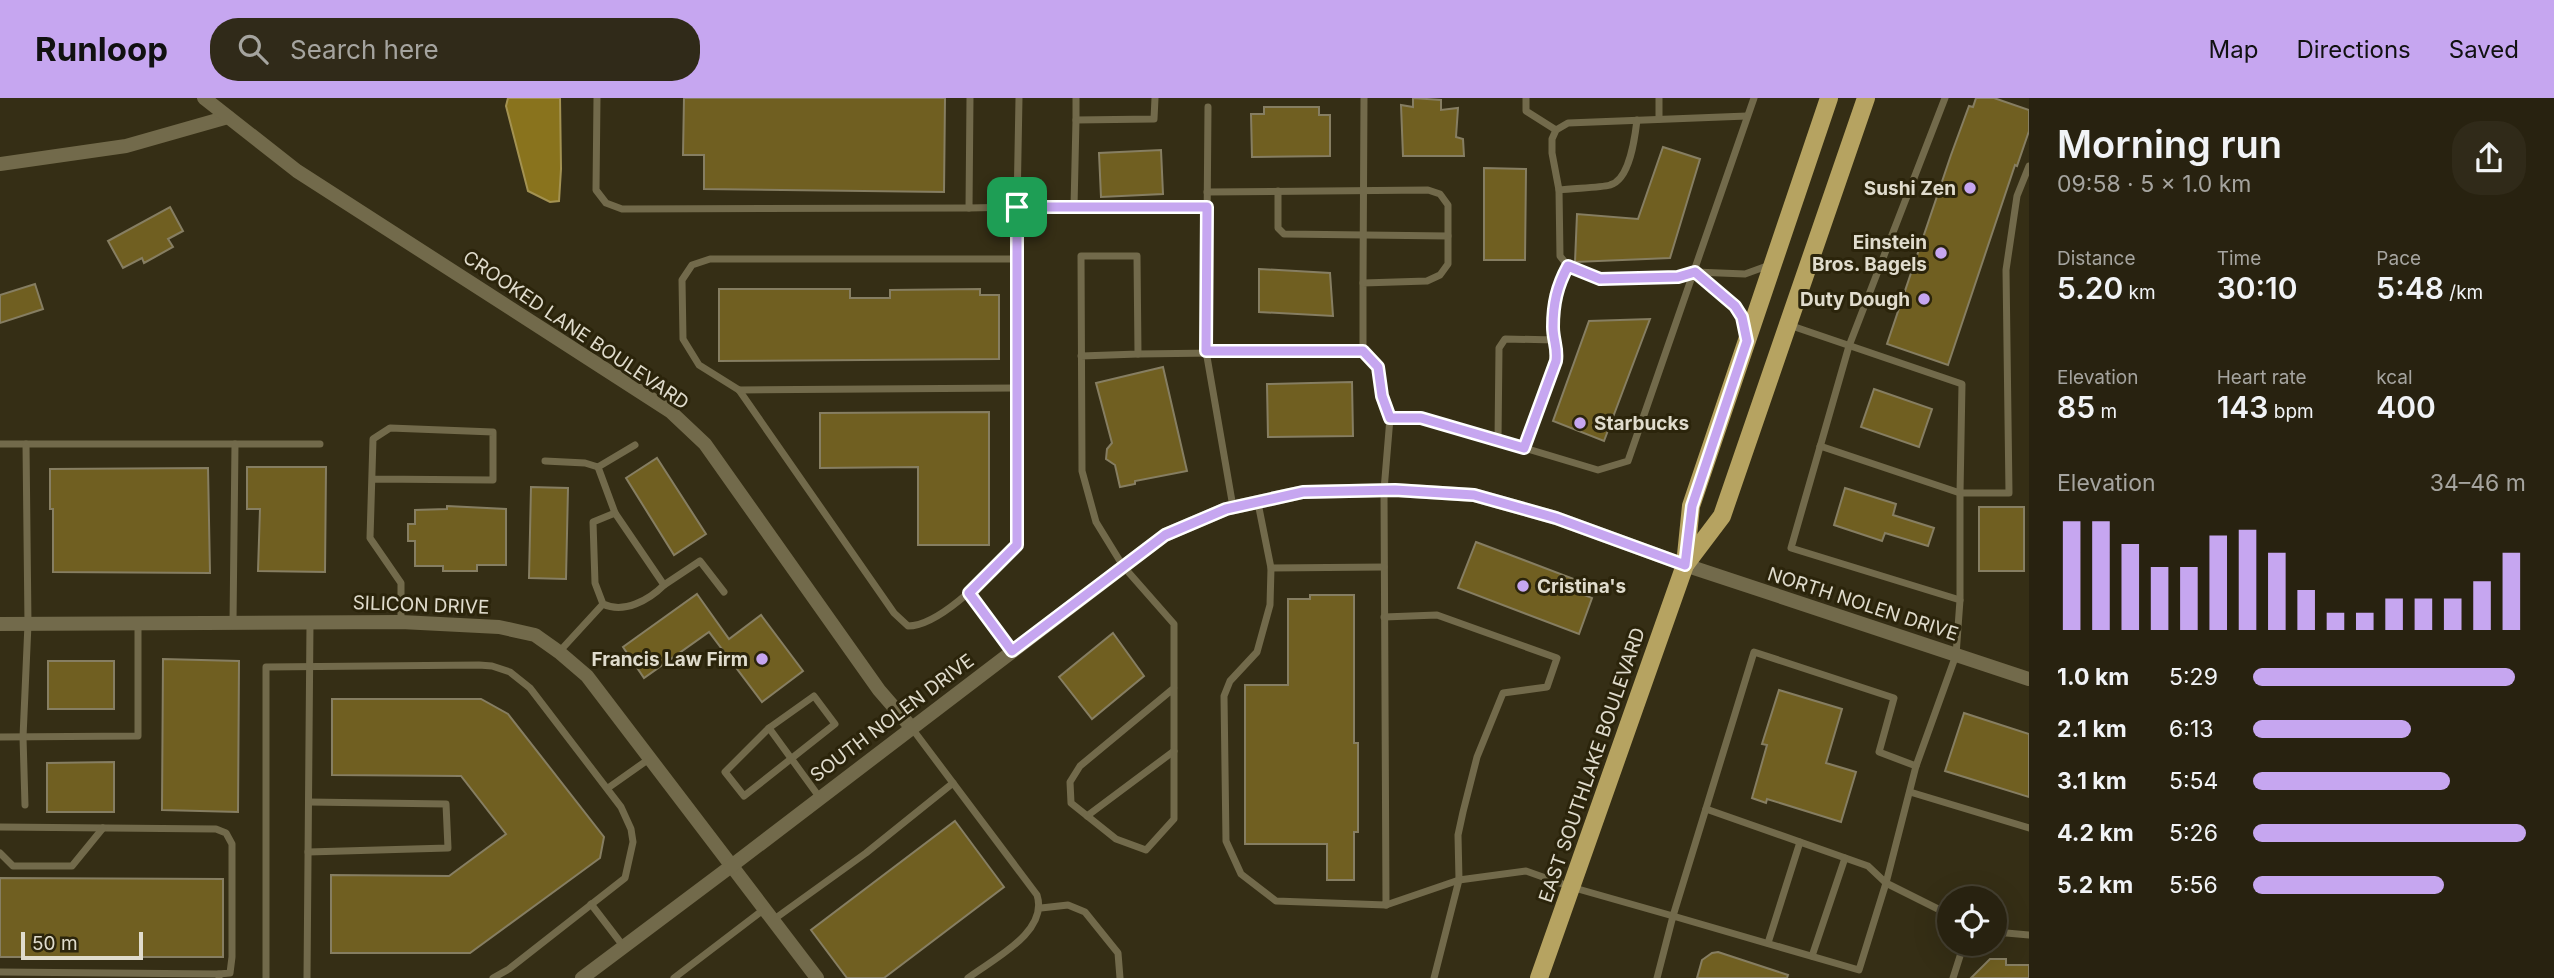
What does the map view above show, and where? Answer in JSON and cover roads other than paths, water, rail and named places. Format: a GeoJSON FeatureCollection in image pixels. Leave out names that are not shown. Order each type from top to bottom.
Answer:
{"type":"FeatureCollection","features":[{"type":"Feature","properties":{"kind":"main road","name":"EAST SOUTHLAKE BOULEVARD"},"geometry":{"type":"LineString","coordinates":[[1539,978],[1685,565],[1692,506],[1829,98]]}},
{"type":"Feature","properties":{"kind":"main road","name":"EAST SOUTHLAKE BOULEVARD"},"geometry":{"type":"LineString","coordinates":[[1685,565],[1722,516],[1866,98]]}},
{"type":"Feature","properties":{"kind":"street","name":"CROOKED LANE BOULEVARD"},"geometry":{"type":"LineString","coordinates":[[204,98],[297,171],[670,411],[705,444],[879,690],[911,727]]}},
{"type":"Feature","properties":{"kind":"street"},"geometry":{"type":"LineString","coordinates":[[0,164],[125,146],[228,117]]}},
{"type":"Feature","properties":{"kind":"street","name":"SOUTH NOLEN DRIVE"},"geometry":{"type":"LineString","coordinates":[[582,978],[1165,535],[1233,507],[1303,492],[1384,491],[1474,495],[1556,518],[1685,565]]}},
{"type":"Feature","properties":{"kind":"street","name":"NORTH NOLEN DRIVE"},"geometry":{"type":"LineString","coordinates":[[1685,565],[2029,679]]}},
{"type":"Feature","properties":{"kind":"street","name":"SILICON DRIVE"},"geometry":{"type":"LineString","coordinates":[[0,624],[401,622],[499,627],[535,635],[587,676],[817,978]]}},
{"type":"Feature","properties":{"kind":"lane"},"geometry":{"type":"LineString","coordinates":[[597,98],[596,190],[606,203],[622,209],[1207,207]]}},
{"type":"Feature","properties":{"kind":"lane"},"geometry":{"type":"LineString","coordinates":[[969,208],[970,98]]}},
{"type":"Feature","properties":{"kind":"lane"},"geometry":{"type":"LineString","coordinates":[[1016,259],[710,259],[692,265],[682,280],[683,339],[699,365],[739,390],[894,613],[908,626],[921,626],[969,593],[1017,545],[1015,388],[1019,98]]}},
{"type":"Feature","properties":{"kind":"lane"},"geometry":{"type":"LineString","coordinates":[[1074,207],[1076,98]]}},
{"type":"Feature","properties":{"kind":"lane"},"geometry":{"type":"LineString","coordinates":[[1076,120],[1154,119],[1155,98]]}},
{"type":"Feature","properties":{"kind":"lane"},"geometry":{"type":"LineString","coordinates":[[1526,98],[1526,111],[1556,130]]}},
{"type":"Feature","properties":{"kind":"lane"},"geometry":{"type":"LineString","coordinates":[[1659,98],[1659,119]]}},
{"type":"Feature","properties":{"kind":"lane"},"geometry":{"type":"LineString","coordinates":[[1390,418],[1421,418],[1598,470],[1628,461],[1754,98]]}},
{"type":"Feature","properties":{"kind":"lane"},"geometry":{"type":"LineString","coordinates":[[1945,98],[1849,346],[1791,548],[1960,600]]}},
{"type":"Feature","properties":{"kind":"lane"},"geometry":{"type":"LineString","coordinates":[[1364,99],[1363,351],[1378,367],[1382,396],[1390,418],[1384,491],[1386,905]]}},
{"type":"Feature","properties":{"kind":"lane"},"geometry":{"type":"LineString","coordinates":[[1208,107],[1206,351],[1233,507]]}},
{"type":"Feature","properties":{"kind":"lane"},"geometry":{"type":"LineString","coordinates":[[1747,116],[1568,123],[1556,130],[1552,138],[1552,153],[1559,190],[1560,256],[1568,266],[1600,279],[1678,277],[1695,272],[1745,274],[1762,269],[1774,261]]}},
{"type":"Feature","properties":{"kind":"lane"},"geometry":{"type":"LineString","coordinates":[[1559,190],[1611,186],[1619,180],[1626,170],[1637,120]]}},
{"type":"Feature","properties":{"kind":"lane"},"geometry":{"type":"LineString","coordinates":[[1820,446],[1960,492],[2009,493],[2006,270],[2017,196],[2029,166]]}},
{"type":"Feature","properties":{"kind":"lane"},"geometry":{"type":"LineString","coordinates":[[1207,192],[1427,190],[1440,194],[1448,205],[1448,264],[1440,275],[1427,281],[1363,283]]}},
{"type":"Feature","properties":{"kind":"lane"},"geometry":{"type":"LineString","coordinates":[[1278,191],[1278,228],[1284,234],[1448,236]]}},
{"type":"Feature","properties":{"kind":"lane"},"geometry":{"type":"LineString","coordinates":[[1139,354],[1137,256],[1081,256],[1082,471],[1096,522],[1123,566],[1174,624],[1174,688],[1174,819],[1146,850],[1116,839],[1071,803],[1070,782],[1080,766],[1174,688]]}},
{"type":"Feature","properties":{"kind":"lane"},"geometry":{"type":"LineString","coordinates":[[1524,448],[1556,361],[1558,350],[1553,330],[1557,286],[1568,266]]}},
{"type":"Feature","properties":{"kind":"lane"},"geometry":{"type":"LineString","coordinates":[[1695,272],[1735,306],[1742,317],[1747,341]]}},
{"type":"Feature","properties":{"kind":"lane"},"geometry":{"type":"LineString","coordinates":[[1258,502],[1271,568],[1270,605],[1257,652],[1230,681],[1224,696],[1226,841],[1241,874],[1276,901],[1386,905],[1459,880],[1526,871],[1571,887],[1812,956],[1858,974],[1886,883],[1916,766],[1956,655],[1960,600],[1962,384],[1788,325]]}},
{"type":"Feature","properties":{"kind":"lane"},"geometry":{"type":"LineString","coordinates":[[1498,440],[1499,348],[1505,340],[1556,340]]}},
{"type":"Feature","properties":{"kind":"lane"},"geometry":{"type":"LineString","coordinates":[[1082,356],[1206,351],[1363,351]]}},
{"type":"Feature","properties":{"kind":"lane"},"geometry":{"type":"LineString","coordinates":[[739,390],[1015,388]]}},
{"type":"Feature","properties":{"kind":"lane"},"geometry":{"type":"LineString","coordinates":[[372,479],[493,480],[493,432],[390,428],[373,439],[370,538],[401,583],[401,622]]}},
{"type":"Feature","properties":{"kind":"lane"},"geometry":{"type":"LineString","coordinates":[[0,444],[320,444]]}},
{"type":"Feature","properties":{"kind":"lane"},"geometry":{"type":"LineString","coordinates":[[24,805],[26,444]]}},
{"type":"Feature","properties":{"kind":"lane"},"geometry":{"type":"LineString","coordinates":[[233,623],[235,444]]}},
{"type":"Feature","properties":{"kind":"lane"},"geometry":{"type":"LineString","coordinates":[[545,461],[585,463],[598,467],[635,445]]}},
{"type":"Feature","properties":{"kind":"lane"},"geometry":{"type":"LineString","coordinates":[[598,467],[615,513],[664,585]]}},
{"type":"Feature","properties":{"kind":"lane"},"geometry":{"type":"LineString","coordinates":[[615,513],[593,522],[595,583],[603,604],[611,608],[635,604],[652,597],[664,585],[699,561],[724,592]]}},
{"type":"Feature","properties":{"kind":"lane"},"geometry":{"type":"LineString","coordinates":[[1271,568],[1384,567]]}},
{"type":"Feature","properties":{"kind":"lane"},"geometry":{"type":"LineString","coordinates":[[969,593],[1012,651]]}},
{"type":"Feature","properties":{"kind":"lane"},"geometry":{"type":"LineString","coordinates":[[559,652],[603,604]]}},
{"type":"Feature","properties":{"kind":"lane"},"geometry":{"type":"LineString","coordinates":[[1384,617],[1437,614],[1557,659],[1546,687],[1503,693],[1477,757],[1458,835],[1459,880],[1434,978]]}},
{"type":"Feature","properties":{"kind":"lane"},"geometry":{"type":"LineString","coordinates":[[307,978],[310,622]]}},
{"type":"Feature","properties":{"kind":"lane"},"geometry":{"type":"LineString","coordinates":[[0,737],[138,736],[138,623]]}},
{"type":"Feature","properties":{"kind":"lane"},"geometry":{"type":"LineString","coordinates":[[1657,978],[1754,652],[1894,698],[1879,752],[1916,766]]}},
{"type":"Feature","properties":{"kind":"lane"},"geometry":{"type":"LineString","coordinates":[[266,978],[266,667],[309,665],[479,665],[510,672],[530,688],[621,807],[631,829],[631,857],[625,878],[509,970],[494,978]]}},
{"type":"Feature","properties":{"kind":"lane"},"geometry":{"type":"LineString","coordinates":[[814,696],[835,724],[744,796],[725,772],[769,727],[814,696]]}},
{"type":"Feature","properties":{"kind":"lane"},"geometry":{"type":"LineString","coordinates":[[769,727],[820,798]]}},
{"type":"Feature","properties":{"kind":"lane"},"geometry":{"type":"LineString","coordinates":[[911,727],[1037,895],[1041,908],[1036,921],[1023,937],[968,978]]}},
{"type":"Feature","properties":{"kind":"lane"},"geometry":{"type":"LineString","coordinates":[[1087,816],[1174,751]]}},
{"type":"Feature","properties":{"kind":"lane"},"geometry":{"type":"LineString","coordinates":[[608,788],[649,759]]}},
{"type":"Feature","properties":{"kind":"lane"},"geometry":{"type":"LineString","coordinates":[[674,978],[866,852],[953,783]]}},
{"type":"Feature","properties":{"kind":"lane"},"geometry":{"type":"LineString","coordinates":[[1910,792],[2029,828]]}},
{"type":"Feature","properties":{"kind":"lane"},"geometry":{"type":"LineString","coordinates":[[308,852],[448,848],[446,804],[309,802]]}},
{"type":"Feature","properties":{"kind":"lane"},"geometry":{"type":"LineString","coordinates":[[1706,809],[1868,866],[1886,883],[1937,908]]}},
{"type":"Feature","properties":{"kind":"lane"},"geometry":{"type":"LineString","coordinates":[[0,827],[216,829],[226,833],[232,844],[230,973],[219,976],[27,975],[0,972]]}},
{"type":"Feature","properties":{"kind":"lane"},"geometry":{"type":"LineString","coordinates":[[0,853],[13,866],[72,866],[103,828]]}},
{"type":"Feature","properties":{"kind":"lane"},"geometry":{"type":"LineString","coordinates":[[1768,943],[1800,842]]}},
{"type":"Feature","properties":{"kind":"lane"},"geometry":{"type":"LineString","coordinates":[[1812,956],[1845,858]]}},
{"type":"Feature","properties":{"kind":"lane"},"geometry":{"type":"LineString","coordinates":[[591,904],[624,947]]}},
{"type":"Feature","properties":{"kind":"lane"},"geometry":{"type":"LineString","coordinates":[[1041,908],[1068,905],[1085,912],[1118,953],[1119,978]]}},
{"type":"Feature","properties":{"kind":"lane"},"geometry":{"type":"LineString","coordinates":[[2007,933],[2029,935]]}},
{"type":"Feature","properties":{"kind":"lane"},"geometry":{"type":"LineString","coordinates":[[1953,978],[1960,956]]}},
{"type":"Feature","properties":{"kind":"place","name":"Sushi Zen"},"geometry":{"type":"Point","coordinates":[1970,188]}},
{"type":"Feature","properties":{"kind":"place","name":"Einstein Bros. Bagels"},"geometry":{"type":"Point","coordinates":[1941,253]}},
{"type":"Feature","properties":{"kind":"place","name":"Duty Dough"},"geometry":{"type":"Point","coordinates":[1924,299]}},
{"type":"Feature","properties":{"kind":"place","name":"Starbucks"},"geometry":{"type":"Point","coordinates":[1580,423]}},
{"type":"Feature","properties":{"kind":"place","name":"Cristina's"},"geometry":{"type":"Point","coordinates":[1523,586]}},
{"type":"Feature","properties":{"kind":"place","name":"Francis Law Firm"},"geometry":{"type":"Point","coordinates":[762,659]}}]}
